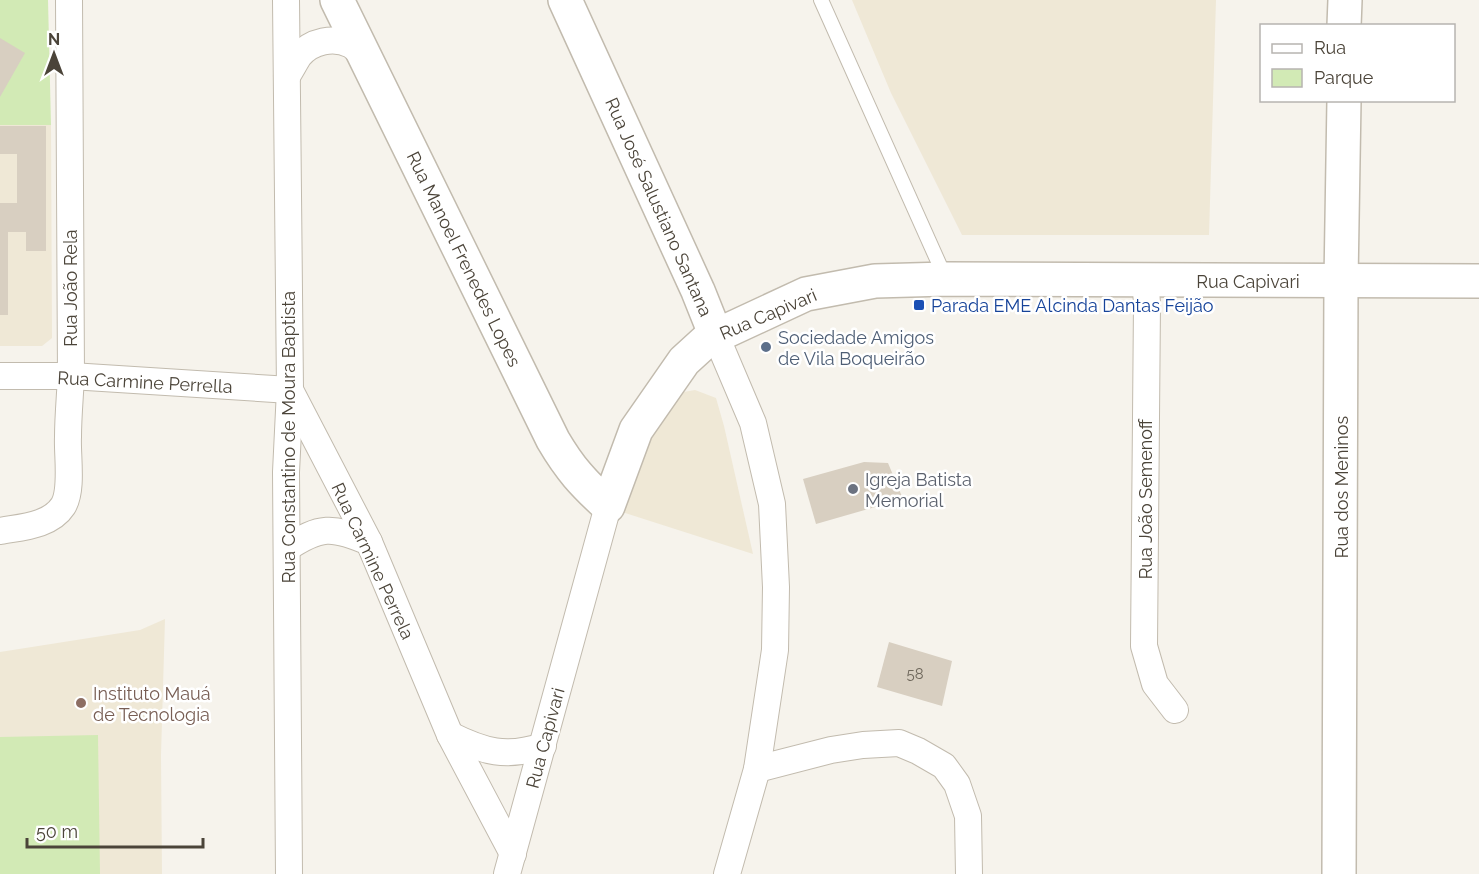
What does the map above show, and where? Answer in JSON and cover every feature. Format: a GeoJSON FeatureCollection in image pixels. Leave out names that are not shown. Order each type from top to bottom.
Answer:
{"type":"FeatureCollection","features":[{"type":"Feature","properties":{"kind":"street","name":"Rua João Rela"},"geometry":{"type":"LineString","coordinates":[[0,531],[42,522],[63,505],[68,484],[71,376],[69,0]]}},
{"type":"Feature","properties":{"kind":"street","name":"Rua Constantino de Moura Baptista"},"geometry":{"type":"LineString","coordinates":[[286,0],[290,390],[286,472],[289,874]]}},
{"type":"Feature","properties":{"kind":"street","name":"Rua Manoel Frenedes Lopes"},"geometry":{"type":"LineString","coordinates":[[337,0],[553,440],[567,465],[608,506]]}},
{"type":"Feature","properties":{"kind":"street","name":"Rua José Salustiano Santana"},"geometry":{"type":"LineString","coordinates":[[565,0],[693,280],[753,423],[772,504],[776,587],[775,650],[757,769],[727,874]]}},
{"type":"Feature","properties":{"kind":"street"},"geometry":{"type":"LineString","coordinates":[[1344,24],[1345,0]]}},
{"type":"Feature","properties":{"kind":"street"},"geometry":{"type":"LineString","coordinates":[[287,76],[300,55],[310,46],[322,41],[338,41],[351,45],[365,57]]}},
{"type":"Feature","properties":{"kind":"street","name":"Rua dos Meninos"},"geometry":{"type":"LineString","coordinates":[[1339,874],[1341,281],[1344,102]]}},
{"type":"Feature","properties":{"kind":"street","name":"Rua Capivari"},"geometry":{"type":"LineString","coordinates":[[510,864],[608,506],[636,430],[684,361],[706,340],[806,294],[875,281],[1145,279],[1479,282]]}},
{"type":"Feature","properties":{"kind":"street","name":"Rua João Semenoff"},"geometry":{"type":"LineString","coordinates":[[1145,279],[1147,303],[1144,646],[1155,684],[1175,710]]}},
{"type":"Feature","properties":{"kind":"street","name":"Rua Carmine Perrella"},"geometry":{"type":"LineString","coordinates":[[0,376],[71,376],[290,390]]}},
{"type":"Feature","properties":{"kind":"street","name":"Rua Carmine Perrela"},"geometry":{"type":"LineString","coordinates":[[290,390],[369,542],[450,735],[510,864]]}},
{"type":"Feature","properties":{"kind":"street"},"geometry":{"type":"LineString","coordinates":[[287,549],[306,536],[327,530],[346,532],[369,542]]}},
{"type":"Feature","properties":{"kind":"street"},"geometry":{"type":"LineString","coordinates":[[450,735],[486,750],[506,753],[525,752],[543,746]]}},
{"type":"Feature","properties":{"kind":"street"},"geometry":{"type":"LineString","coordinates":[[757,769],[831,750],[863,745],[899,743],[918,751],[944,766],[957,784],[968,816],[969,874]]}},
{"type":"Feature","properties":{"kind":"lane"},"geometry":{"type":"LineString","coordinates":[[821,0],[945,279]]}},
{"type":"Feature","properties":{"kind":"shaded area"},"geometry":{"type":"Polygon","coordinates":[[[852,0],[1216,0],[1209,235],[962,235],[891,93],[852,0]]]}},
{"type":"Feature","properties":{"kind":"shaded area"},"geometry":{"type":"Polygon","coordinates":[[[0,125],[51,125],[52,338],[42,346],[0,346],[0,125]]]}},
{"type":"Feature","properties":{"kind":"shaded area"},"geometry":{"type":"Polygon","coordinates":[[[695,390],[716,398],[753,554],[622,512],[641,445],[678,393],[695,390]]]}},
{"type":"Feature","properties":{"kind":"shaded area","name":"Instituto Mauá de Tecnologia"},"geometry":{"type":"Polygon","coordinates":[[[165,619],[161,755],[162,874],[0,874],[0,652],[140,630],[165,619]]]}},
{"type":"Feature","properties":{"kind":"green space"},"geometry":{"type":"Polygon","coordinates":[[[0,0],[48,0],[51,125],[0,125],[0,0]]]}},
{"type":"Feature","properties":{"kind":"green space"},"geometry":{"type":"Polygon","coordinates":[[[98,735],[100,874],[0,874],[0,737],[98,735]]]}},
{"type":"Feature","properties":{"kind":"building"},"geometry":{"type":"Polygon","coordinates":[[[0,38],[25,53],[0,97],[0,38]]]}},
{"type":"Feature","properties":{"kind":"building"},"geometry":{"type":"Polygon","coordinates":[[[0,126],[46,126],[46,251],[26,251],[26,232],[8,232],[8,315],[0,315],[0,203],[17,203],[17,154],[0,154],[0,126]]]}},
{"type":"Feature","properties":{"kind":"building","name":"Igreja Batista Memorial"},"geometry":{"type":"Polygon","coordinates":[[[864,462],[888,463],[903,499],[816,524],[803,479],[864,462]]]}},
{"type":"Feature","properties":{"kind":"building"},"geometry":{"type":"Polygon","coordinates":[[[889,642],[952,661],[942,706],[877,687],[889,642]]]}},
{"type":"Feature","properties":{"kind":"place","name":"Parada EME Alcinda Dantas Feijão"},"geometry":{"type":"Point","coordinates":[919,305]}},
{"type":"Feature","properties":{"kind":"place","name":"Sociedade Amigos de Vila Boqueirão"},"geometry":{"type":"Point","coordinates":[766,347]}},
{"type":"Feature","properties":{"kind":"place","name":"Igreja Batista Memorial"},"geometry":{"type":"Point","coordinates":[853,489]}},
{"type":"Feature","properties":{"kind":"place","name":"Instituto Mauá de Tecnologia"},"geometry":{"type":"Point","coordinates":[81,703]}}]}
